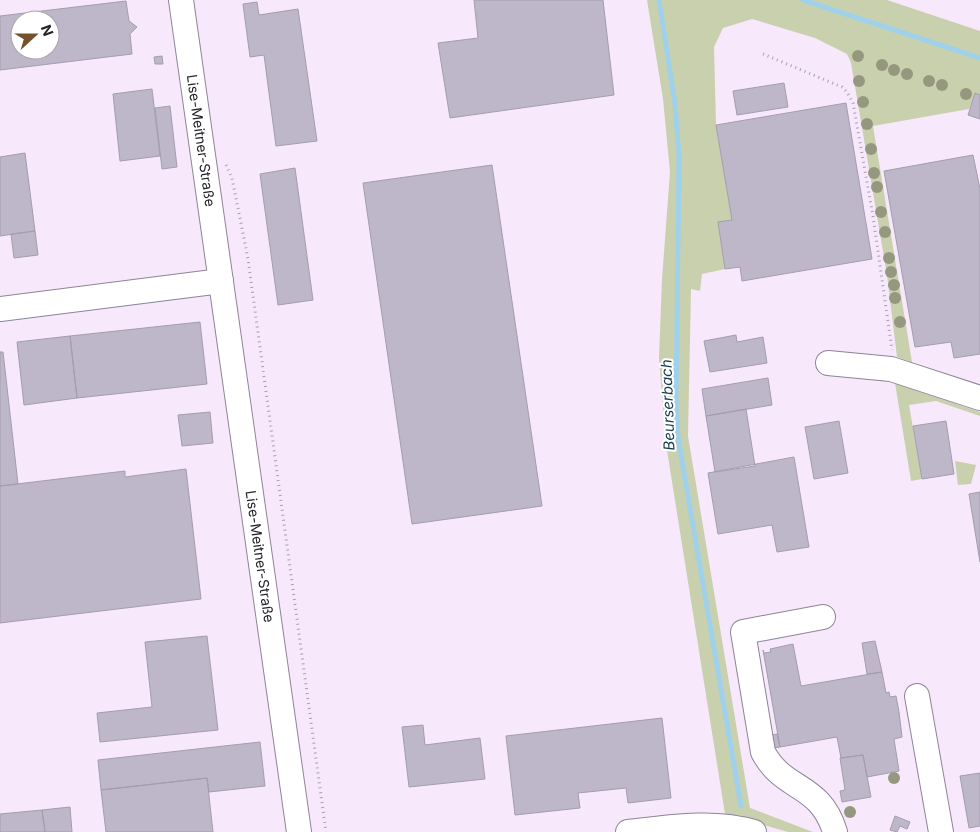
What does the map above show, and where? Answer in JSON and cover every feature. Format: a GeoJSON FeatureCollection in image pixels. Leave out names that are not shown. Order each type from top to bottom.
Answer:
{"type":"FeatureCollection","features":[{"type":"Feature","properties":{"kind":"street","name":"Lise-Meitner-Straße"},"geometry":{"type":"LineString","coordinates":[[181,0],[299,832]]}},
{"type":"Feature","properties":{"kind":"street"},"geometry":{"type":"LineString","coordinates":[[0,309],[221,281]]}},
{"type":"Feature","properties":{"kind":"street"},"geometry":{"type":"LineString","coordinates":[[828,363],[891,368],[980,398]]}},
{"type":"Feature","properties":{"kind":"street"},"geometry":{"type":"LineString","coordinates":[[823,617],[743,632],[763,752],[771,767],[785,779],[804,788],[819,801],[830,816],[835,832]]}},
{"type":"Feature","properties":{"kind":"street"},"geometry":{"type":"LineString","coordinates":[[917,696],[941,832]]}},
{"type":"Feature","properties":{"kind":"street"},"geometry":{"type":"LineString","coordinates":[[628,832],[688,825],[744,829],[754,832]]}},
{"type":"Feature","properties":{"kind":"path"},"geometry":{"type":"LineString","coordinates":[[763,54],[842,87],[853,104],[887,309],[892,353],[891,368]]}},
{"type":"Feature","properties":{"kind":"path"},"geometry":{"type":"LineString","coordinates":[[225,162],[232,178],[248,259],[326,832]]}},
{"type":"Feature","properties":{"kind":"shaded area"},"geometry":{"type":"Polygon","coordinates":[[[0,0],[980,0],[980,832],[0,832],[0,0]]]}},
{"type":"Feature","properties":{"kind":"green space"},"geometry":{"type":"Polygon","coordinates":[[[647,0],[887,0],[980,31],[980,95],[975,94],[969,109],[873,126],[912,362],[897,357],[887,275],[851,63],[847,54],[815,38],[752,19],[723,28],[714,47],[716,125],[732,220],[718,223],[725,269],[702,274],[700,291],[691,289],[688,436],[750,808],[813,832],[788,832],[743,819],[743,816],[725,814],[666,444],[659,358],[662,279],[670,172],[663,99],[647,0]]]}},
{"type":"Feature","properties":{"kind":"green space"},"geometry":{"type":"Polygon","coordinates":[[[895,383],[980,412],[980,416],[936,401],[909,405],[922,479],[911,481],[895,383]]]}},
{"type":"Feature","properties":{"kind":"green space"},"geometry":{"type":"Polygon","coordinates":[[[955,461],[976,465],[971,484],[958,485],[955,461]]]}},
{"type":"Feature","properties":{"kind":"building"},"geometry":{"type":"Polygon","coordinates":[[[474,0],[603,0],[614,95],[450,118],[438,43],[478,38],[474,0]]]}},
{"type":"Feature","properties":{"kind":"building"},"geometry":{"type":"Polygon","coordinates":[[[126,1],[129,21],[137,27],[130,34],[132,54],[0,70],[0,16],[10,15],[10,60],[60,60],[60,10],[50,10],[126,1]]]}},
{"type":"Feature","properties":{"kind":"building"},"geometry":{"type":"Polygon","coordinates":[[[257,2],[259,15],[298,9],[317,141],[276,146],[264,55],[250,57],[243,4],[257,2]]]}},
{"type":"Feature","properties":{"kind":"building"},"geometry":{"type":"Polygon","coordinates":[[[162,56],[163,64],[155,64],[154,57],[162,56]]]}},
{"type":"Feature","properties":{"kind":"building"},"geometry":{"type":"Polygon","coordinates":[[[784,83],[788,107],[737,115],[733,91],[784,83]]]}},
{"type":"Feature","properties":{"kind":"building"},"geometry":{"type":"Polygon","coordinates":[[[152,89],[160,156],[120,161],[113,94],[152,89]]]}},
{"type":"Feature","properties":{"kind":"building"},"geometry":{"type":"Polygon","coordinates":[[[975,93],[980,95],[980,119],[968,115],[975,93]]]}},
{"type":"Feature","properties":{"kind":"building"},"geometry":{"type":"Polygon","coordinates":[[[846,103],[872,259],[742,281],[740,267],[725,269],[718,222],[732,220],[716,125],[846,103]]]}},
{"type":"Feature","properties":{"kind":"building"},"geometry":{"type":"Polygon","coordinates":[[[170,106],[177,167],[162,169],[155,108],[170,106]]]}},
{"type":"Feature","properties":{"kind":"building"},"geometry":{"type":"Polygon","coordinates":[[[25,153],[35,231],[0,236],[0,157],[25,153]]]}},
{"type":"Feature","properties":{"kind":"building"},"geometry":{"type":"Polygon","coordinates":[[[973,155],[980,189],[980,354],[954,358],[951,342],[915,347],[884,171],[973,155]]]}},
{"type":"Feature","properties":{"kind":"building"},"geometry":{"type":"Polygon","coordinates":[[[492,165],[542,506],[412,524],[363,183],[492,165]]]}},
{"type":"Feature","properties":{"kind":"building"},"geometry":{"type":"Polygon","coordinates":[[[295,168],[313,300],[278,305],[260,174],[295,168]]]}},
{"type":"Feature","properties":{"kind":"building"},"geometry":{"type":"Polygon","coordinates":[[[35,231],[38,255],[14,258],[11,234],[35,231]]]}},
{"type":"Feature","properties":{"kind":"building"},"geometry":{"type":"Polygon","coordinates":[[[200,322],[207,384],[77,398],[70,336],[200,322]]]}},
{"type":"Feature","properties":{"kind":"building"},"geometry":{"type":"Polygon","coordinates":[[[736,335],[737,342],[763,337],[767,363],[710,372],[704,341],[736,335]]]}},
{"type":"Feature","properties":{"kind":"building"},"geometry":{"type":"Polygon","coordinates":[[[70,336],[77,398],[24,405],[17,342],[70,336]]]}},
{"type":"Feature","properties":{"kind":"building"},"geometry":{"type":"Polygon","coordinates":[[[0,352],[3,352],[18,484],[0,486],[0,352]]]}},
{"type":"Feature","properties":{"kind":"building"},"geometry":{"type":"Polygon","coordinates":[[[768,378],[772,405],[706,416],[702,389],[768,378]]]}},
{"type":"Feature","properties":{"kind":"building"},"geometry":{"type":"Polygon","coordinates":[[[746,409],[755,466],[715,472],[706,416],[746,409]]]}},
{"type":"Feature","properties":{"kind":"building"},"geometry":{"type":"Polygon","coordinates":[[[210,412],[213,443],[182,446],[178,415],[210,412]]]}},
{"type":"Feature","properties":{"kind":"building"},"geometry":{"type":"Polygon","coordinates":[[[839,421],[848,473],[814,479],[805,427],[839,421]]]}},
{"type":"Feature","properties":{"kind":"building"},"geometry":{"type":"Polygon","coordinates":[[[946,421],[954,474],[922,479],[913,426],[946,421]]]}},
{"type":"Feature","properties":{"kind":"building"},"geometry":{"type":"Polygon","coordinates":[[[794,457],[809,547],[777,552],[772,525],[718,534],[708,473],[794,457]]]}},
{"type":"Feature","properties":{"kind":"building"},"geometry":{"type":"Polygon","coordinates":[[[186,469],[201,599],[0,623],[0,486],[125,471],[125,477],[186,469]]]}},
{"type":"Feature","properties":{"kind":"building"},"geometry":{"type":"Polygon","coordinates":[[[980,492],[980,562],[969,494],[980,492]]]}},
{"type":"Feature","properties":{"kind":"building"},"geometry":{"type":"Polygon","coordinates":[[[207,636],[218,730],[100,742],[97,713],[152,707],[145,642],[207,636]]]}},
{"type":"Feature","properties":{"kind":"building"},"geometry":{"type":"Polygon","coordinates":[[[875,641],[882,672],[867,674],[862,643],[875,641]]]}},
{"type":"Feature","properties":{"kind":"building"},"geometry":{"type":"Polygon","coordinates":[[[793,644],[801,686],[882,672],[886,693],[889,692],[890,697],[896,696],[899,712],[902,737],[894,739],[899,771],[867,777],[863,755],[841,758],[837,737],[780,747],[763,650],[764,653],[771,652],[770,649],[793,644]]]}},
{"type":"Feature","properties":{"kind":"building"},"geometry":{"type":"Polygon","coordinates":[[[662,718],[671,798],[628,803],[626,788],[578,793],[580,808],[515,815],[506,736],[662,718]]]}},
{"type":"Feature","properties":{"kind":"building"},"geometry":{"type":"Polygon","coordinates":[[[423,725],[425,745],[480,738],[485,779],[409,787],[402,727],[423,725]]]}},
{"type":"Feature","properties":{"kind":"building"},"geometry":{"type":"Polygon","coordinates":[[[777,734],[780,747],[773,748],[771,735],[777,734]]]}},
{"type":"Feature","properties":{"kind":"building"},"geometry":{"type":"Polygon","coordinates":[[[260,742],[265,786],[209,792],[207,778],[101,790],[98,760],[260,742]]]}},
{"type":"Feature","properties":{"kind":"building"},"geometry":{"type":"Polygon","coordinates":[[[863,755],[871,797],[842,802],[840,791],[845,790],[840,758],[863,755]]]}},
{"type":"Feature","properties":{"kind":"building"},"geometry":{"type":"Polygon","coordinates":[[[980,773],[980,826],[969,828],[960,776],[980,773]]]}},
{"type":"Feature","properties":{"kind":"building"},"geometry":{"type":"Polygon","coordinates":[[[207,778],[213,832],[106,832],[101,790],[207,778]]]}},
{"type":"Feature","properties":{"kind":"building"},"geometry":{"type":"Polygon","coordinates":[[[70,807],[72,832],[45,832],[42,810],[70,807]]]}},
{"type":"Feature","properties":{"kind":"building"},"geometry":{"type":"Polygon","coordinates":[[[42,810],[45,832],[0,832],[0,814],[42,810]]]}},
{"type":"Feature","properties":{"kind":"building"},"geometry":{"type":"Polygon","coordinates":[[[895,816],[910,822],[907,829],[900,826],[897,832],[890,830],[895,816]]]}},
{"type":"Feature","properties":{"kind":"waterway","name":"Beurserbach"},"geometry":{"type":"LineString","coordinates":[[659,0],[675,104],[679,156],[676,408],[678,438],[741,806]]}},
{"type":"Feature","properties":{"kind":"waterway"},"geometry":{"type":"LineString","coordinates":[[803,0],[980,58]]}}]}
